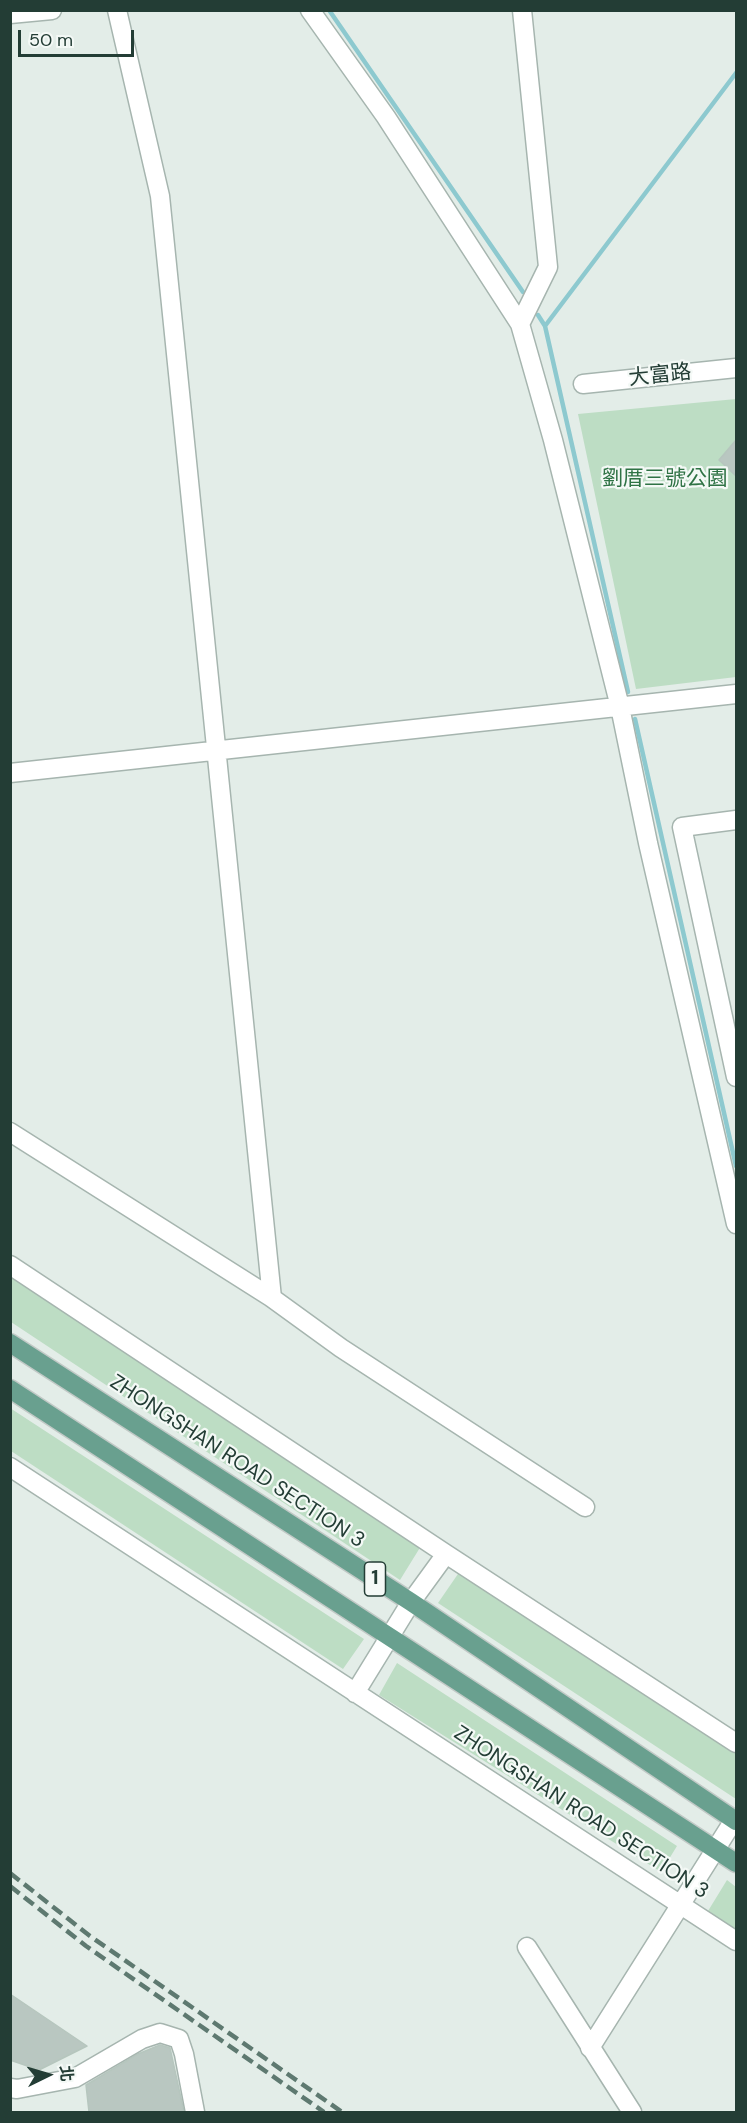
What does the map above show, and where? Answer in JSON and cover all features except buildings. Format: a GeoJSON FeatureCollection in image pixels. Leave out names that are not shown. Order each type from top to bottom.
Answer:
{"type":"FeatureCollection","features":[{"type":"Feature","properties":{"kind":"main road","name":"ZHONGSHAN ROAD SECTION 3"},"geometry":{"type":"LineString","coordinates":[[10,1343],[411,1602],[735,1820]]}},
{"type":"Feature","properties":{"kind":"main road","name":"ZHONGSHAN ROAD SECTION 3"},"geometry":{"type":"LineString","coordinates":[[10,1389],[736,1863]]}},
{"type":"Feature","properties":{"kind":"street"},"geometry":{"type":"LineString","coordinates":[[10,14],[52,10]]}},
{"type":"Feature","properties":{"kind":"street"},"geometry":{"type":"LineString","coordinates":[[117,10],[160,196],[272,1298]]}},
{"type":"Feature","properties":{"kind":"street"},"geometry":{"type":"LineString","coordinates":[[310,10],[386,117],[520,324],[556,452],[620,707],[648,843],[736,1224]]}},
{"type":"Feature","properties":{"kind":"street"},"geometry":{"type":"LineString","coordinates":[[520,324],[548,267],[522,10]]}},
{"type":"Feature","properties":{"kind":"street","name":"大富路"},"geometry":{"type":"LineString","coordinates":[[584,384],[736,368]]}},
{"type":"Feature","properties":{"kind":"street"},"geometry":{"type":"LineString","coordinates":[[10,773],[736,694]]}},
{"type":"Feature","properties":{"kind":"street"},"geometry":{"type":"LineString","coordinates":[[736,820],[681,827],[736,1077]]}},
{"type":"Feature","properties":{"kind":"street"},"geometry":{"type":"LineString","coordinates":[[10,1132],[272,1298],[341,1348],[585,1507]]}},
{"type":"Feature","properties":{"kind":"street","name":"ZHONGSHAN ROAD SECTION 3"},"geometry":{"type":"LineString","coordinates":[[10,1265],[736,1743]]}},
{"type":"Feature","properties":{"kind":"street","name":"ZHONGSHAN ROAD SECTION 3"},"geometry":{"type":"LineString","coordinates":[[10,1467],[736,1941]]}},
{"type":"Feature","properties":{"kind":"street"},"geometry":{"type":"LineString","coordinates":[[355,1693],[389,1635],[446,1554]]}},
{"type":"Feature","properties":{"kind":"street"},"geometry":{"type":"LineString","coordinates":[[590,2048],[735,1820]]}},
{"type":"Feature","properties":{"kind":"street"},"geometry":{"type":"LineString","coordinates":[[527,1947],[632,2112]]}},
{"type":"Feature","properties":{"kind":"street"},"geometry":{"type":"LineString","coordinates":[[10,2088],[17,2089],[75,2078],[142,2039],[160,2033],[179,2039],[195,2112]]}},
{"type":"Feature","properties":{"kind":"green space","name":"劉厝三號公園"},"geometry":{"type":"Polygon","coordinates":[[[736,399],[736,677],[636,689],[578,414],[736,399]]]}},
{"type":"Feature","properties":{"kind":"green space"},"geometry":{"type":"Polygon","coordinates":[[[10,1274],[421,1546],[400,1580],[11,1322],[10,1274]]]}},
{"type":"Feature","properties":{"kind":"green space"},"geometry":{"type":"Polygon","coordinates":[[[10,1408],[364,1639],[343,1669],[11,1451],[10,1408]]]}},
{"type":"Feature","properties":{"kind":"green space"},"geometry":{"type":"Polygon","coordinates":[[[460,1571],[736,1750],[736,1799],[438,1603],[460,1571]]]}},
{"type":"Feature","properties":{"kind":"green space"},"geometry":{"type":"Polygon","coordinates":[[[397,1663],[677,1846],[661,1872],[379,1695],[397,1663]]]}},
{"type":"Feature","properties":{"kind":"green space"},"geometry":{"type":"Polygon","coordinates":[[[727,1880],[736,1887],[736,1930],[708,1911],[727,1880]]]}},
{"type":"Feature","properties":{"kind":"waterway"},"geometry":{"type":"LineString","coordinates":[[329,10],[523,292]]}},
{"type":"Feature","properties":{"kind":"waterway"},"geometry":{"type":"LineString","coordinates":[[545,326],[736,73]]}},
{"type":"Feature","properties":{"kind":"waterway"},"geometry":{"type":"LineString","coordinates":[[538,315],[545,326],[628,692]]}},
{"type":"Feature","properties":{"kind":"waterway"},"geometry":{"type":"LineString","coordinates":[[635,719],[736,1166]]}},
{"type":"Feature","properties":{"kind":"railway"},"geometry":{"type":"LineString","coordinates":[[10,1873],[90,1936],[342,2112]]}},
{"type":"Feature","properties":{"kind":"railway"},"geometry":{"type":"LineString","coordinates":[[10,1886],[86,1946],[324,2112]]}}]}
